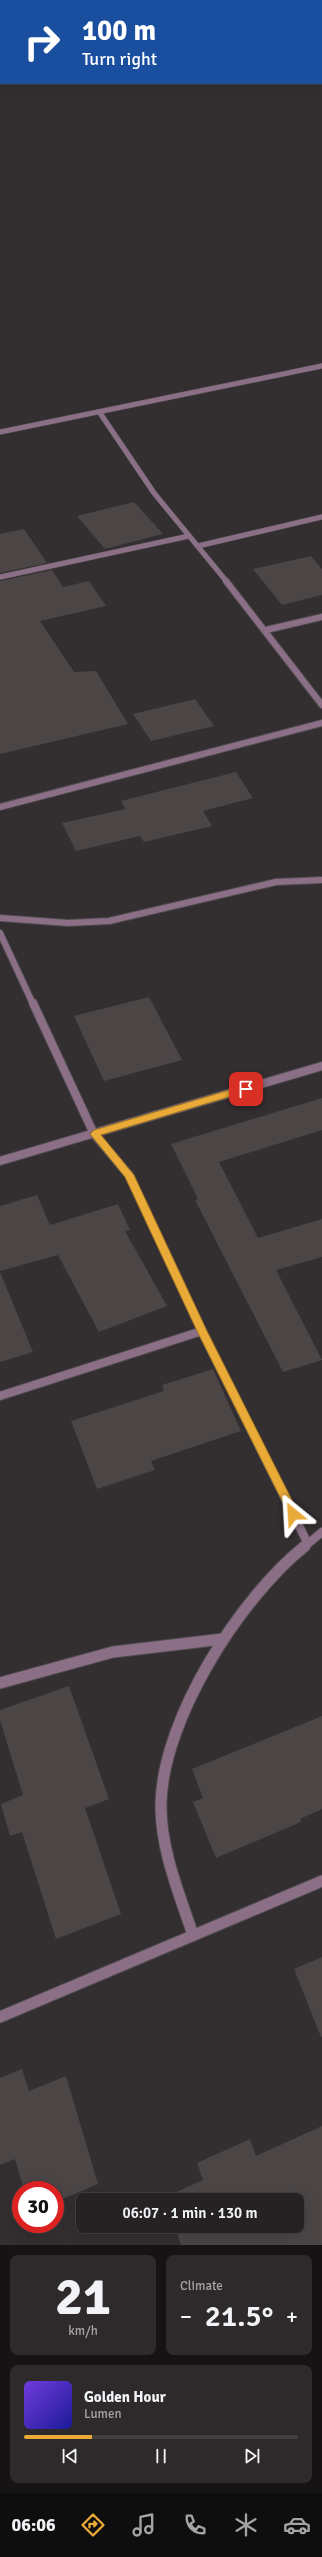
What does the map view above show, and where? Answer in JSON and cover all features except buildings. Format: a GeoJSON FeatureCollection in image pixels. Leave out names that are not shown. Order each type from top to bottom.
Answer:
{"type":"FeatureCollection","features":[{"type":"Feature","properties":{"kind":"street"},"geometry":{"type":"LineString","coordinates":[[0,432],[100,414],[322,366]]}},
{"type":"Feature","properties":{"kind":"street"},"geometry":{"type":"LineString","coordinates":[[100,414],[154,493],[266,630],[322,705]]}},
{"type":"Feature","properties":{"kind":"street"},"geometry":{"type":"LineString","coordinates":[[198,546],[322,517]]}},
{"type":"Feature","properties":{"kind":"street"},"geometry":{"type":"LineString","coordinates":[[0,577],[189,536]]}},
{"type":"Feature","properties":{"kind":"street"},"geometry":{"type":"LineString","coordinates":[[266,630],[322,616]]}},
{"type":"Feature","properties":{"kind":"street"},"geometry":{"type":"LineString","coordinates":[[0,807],[322,723]]}},
{"type":"Feature","properties":{"kind":"street"},"geometry":{"type":"LineString","coordinates":[[0,918],[58,924],[85,924],[109,921],[276,882],[322,880]]}},
{"type":"Feature","properties":{"kind":"street"},"geometry":{"type":"LineString","coordinates":[[0,933],[94,1134],[129,1175],[202,1331],[307,1542]]}},
{"type":"Feature","properties":{"kind":"street"},"geometry":{"type":"LineString","coordinates":[[0,1161],[322,1066]]}},
{"type":"Feature","properties":{"kind":"street"},"geometry":{"type":"LineString","coordinates":[[0,1396],[202,1331]]}},
{"type":"Feature","properties":{"kind":"street"},"geometry":{"type":"LineString","coordinates":[[193,1935],[172,1870],[165,1838],[161,1803],[167,1762],[185,1712],[224,1639],[255,1596],[307,1542],[322,1532]]}},
{"type":"Feature","properties":{"kind":"street"},"geometry":{"type":"LineString","coordinates":[[0,1683],[113,1652],[224,1639]]}},
{"type":"Feature","properties":{"kind":"street"},"geometry":{"type":"LineString","coordinates":[[0,2017],[193,1935],[236,1914],[322,1881]]}},
{"type":"Feature","properties":{"kind":"route"},"geometry":{"type":"LineString","coordinates":[[246,1089],[94,1134],[129,1175],[202,1331],[293,1514]]}}]}
